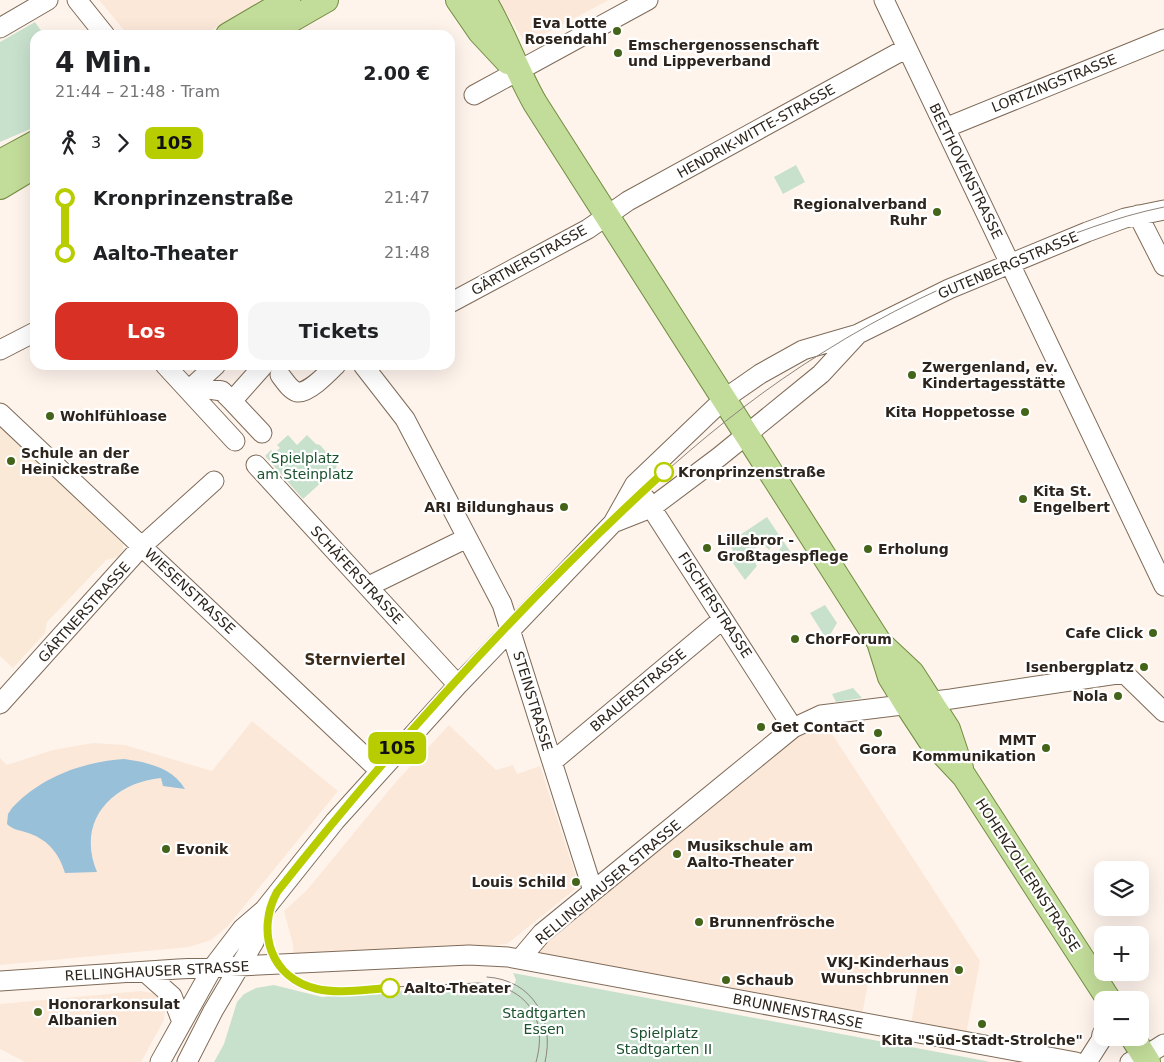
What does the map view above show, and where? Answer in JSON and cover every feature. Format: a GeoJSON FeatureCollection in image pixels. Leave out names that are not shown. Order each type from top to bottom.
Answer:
{"type":"FeatureCollection","features":[{"type":"Feature","properties":{"kind":"main road"},"geometry":{"type":"LineString","coordinates":[[237,30],[288,0]]}},
{"type":"Feature","properties":{"kind":"main road"},"geometry":{"type":"LineString","coordinates":[[275,30],[326,0]]}},
{"type":"Feature","properties":{"kind":"main road"},"geometry":{"type":"LineString","coordinates":[[458,0],[480,32],[518,72]]}},
{"type":"Feature","properties":{"kind":"main road"},"geometry":{"type":"LineString","coordinates":[[484,0],[496,21],[518,72],[607,216],[878,642],[890,677],[907,705]]}},
{"type":"Feature","properties":{"kind":"main road"},"geometry":{"type":"LineString","coordinates":[[0,162],[30,146]]}},
{"type":"Feature","properties":{"kind":"main road"},"geometry":{"type":"LineString","coordinates":[[0,187],[30,169]]}},
{"type":"Feature","properties":{"kind":"main road"},"geometry":{"type":"LineString","coordinates":[[878,642],[912,673],[930,702]]}},
{"type":"Feature","properties":{"kind":"main road","name":"HOHENZOLLERNSTRASSE"},"geometry":{"type":"LineString","coordinates":[[930,702],[948,729],[964,776]]}},
{"type":"Feature","properties":{"kind":"main road","name":"HOHENZOLLERNSTRASSE"},"geometry":{"type":"LineString","coordinates":[[907,705],[930,740],[964,776],[1102,991]]}},
{"type":"Feature","properties":{"kind":"street"},"geometry":{"type":"LineString","coordinates":[[0,28],[48,0]]}},
{"type":"Feature","properties":{"kind":"street"},"geometry":{"type":"LineString","coordinates":[[77,0],[101,30]]}},
{"type":"Feature","properties":{"kind":"street"},"geometry":{"type":"LineString","coordinates":[[474,95],[648,0]]}},
{"type":"Feature","properties":{"kind":"street","name":"BEETHOVENSTRASSE"},"geometry":{"type":"LineString","coordinates":[[884,0],[1164,586]]}},
{"type":"Feature","properties":{"kind":"street","name":"LORTZINGSTRASSE"},"geometry":{"type":"LineString","coordinates":[[945,128],[1164,39]]}},
{"type":"Feature","properties":{"kind":"street","name":"HENDRIK-WITTE-STRASSE"},"geometry":{"type":"LineString","coordinates":[[607,216],[636,196],[907,48]]}},
{"type":"Feature","properties":{"kind":"street","name":"GUTENBERGSTRASSE"},"geometry":{"type":"LineString","coordinates":[[264,910],[321,837],[380,771],[510,629],[613,524],[635,484],[724,399],[760,374],[803,350],[858,334],[949,288],[1010,262],[1104,226],[1138,215],[1164,210]]}},
{"type":"Feature","properties":{"kind":"street"},"geometry":{"type":"LineString","coordinates":[[1138,215],[1164,266]]}},
{"type":"Feature","properties":{"kind":"street","name":"GÄRTNERSTRASSE"},"geometry":{"type":"LineString","coordinates":[[455,300],[554,248],[607,216]]}},
{"type":"Feature","properties":{"kind":"street","name":"GUTENBERGSTRASSE"},"geometry":{"type":"LineString","coordinates":[[613,524],[652,508],[821,374],[858,334]]}},
{"type":"Feature","properties":{"kind":"street"},"geometry":{"type":"LineString","coordinates":[[0,350],[30,335]]}},
{"type":"Feature","properties":{"kind":"street"},"geometry":{"type":"LineString","coordinates":[[172,370],[194,385],[235,441]]}},
{"type":"Feature","properties":{"kind":"street"},"geometry":{"type":"LineString","coordinates":[[194,385],[210,370]]}},
{"type":"Feature","properties":{"kind":"street"},"geometry":{"type":"LineString","coordinates":[[232,401],[260,370]]}},
{"type":"Feature","properties":{"kind":"street"},"geometry":{"type":"LineString","coordinates":[[280,375],[296,392],[302,392],[310,388],[330,370]]}},
{"type":"Feature","properties":{"kind":"street","name":"STEINSTRASSE"},"geometry":{"type":"LineString","coordinates":[[367,370],[405,419],[502,604],[593,891]]}},
{"type":"Feature","properties":{"kind":"street"},"geometry":{"type":"LineString","coordinates":[[194,385],[222,391],[262,433]]}},
{"type":"Feature","properties":{"kind":"street","name":"WIESENSTRASSE"},"geometry":{"type":"LineString","coordinates":[[0,413],[380,771]]}},
{"type":"Feature","properties":{"kind":"street","name":"SCHÄFERSTRASSE"},"geometry":{"type":"LineString","coordinates":[[256,465],[458,685]]}},
{"type":"Feature","properties":{"kind":"street","name":"GÄRTNERSTRASSE"},"geometry":{"type":"LineString","coordinates":[[0,704],[142,546],[214,481]]}},
{"type":"Feature","properties":{"kind":"street","name":"FISCHERSTRASSE"},"geometry":{"type":"LineString","coordinates":[[635,484],[793,728]]}},
{"type":"Feature","properties":{"kind":"street"},"geometry":{"type":"LineString","coordinates":[[369,586],[467,538]]}},
{"type":"Feature","properties":{"kind":"street","name":"BRAUERSTRASSE"},"geometry":{"type":"LineString","coordinates":[[552,762],[724,619]]}},
{"type":"Feature","properties":{"kind":"street","name":"RELLINGHAUSER STRASSE"},"geometry":{"type":"LineString","coordinates":[[0,981],[213,967],[469,955],[520,959],[542,933],[593,891],[611,879],[793,728],[821,715],[930,702],[1124,673],[1164,712]]}},
{"type":"Feature","properties":{"kind":"street"},"geometry":{"type":"LineString","coordinates":[[187,1062],[213,1011],[254,942],[264,910]]}},
{"type":"Feature","properties":{"kind":"street"},"geometry":{"type":"LineString","coordinates":[[160,1062],[213,967],[242,929],[264,910]]}},
{"type":"Feature","properties":{"kind":"street","name":"BRUNNENSTRASSE"},"geometry":{"type":"LineString","coordinates":[[520,959],[1076,1062]]}},
{"type":"Feature","properties":{"kind":"street"},"geometry":{"type":"LineString","coordinates":[[145,972],[172,996],[182,1022]]}},
{"type":"Feature","properties":{"kind":"street"},"geometry":{"type":"LineString","coordinates":[[1087,1062],[1098,1046]]}},
{"type":"Feature","properties":{"kind":"shaded area"},"geometry":{"type":"Polygon","coordinates":[[[99,0],[264,0],[212,30],[124,30],[99,0]]]}},
{"type":"Feature","properties":{"kind":"shaded area"},"geometry":{"type":"Polygon","coordinates":[[[498,0],[609,0],[529,42],[523,39],[498,0]]]}},
{"type":"Feature","properties":{"kind":"shaded area"},"geometry":{"type":"Polygon","coordinates":[[[0,426],[123,544],[123,549],[118,557],[106,560],[47,622],[45,633],[13,668],[0,656],[0,426]]]}},
{"type":"Feature","properties":{"kind":"shaded area"},"geometry":{"type":"Polygon","coordinates":[[[821,717],[980,961],[965,1040],[910,1030],[919,977],[871,968],[861,1020],[535,960],[544,935],[821,717]]]}},
{"type":"Feature","properties":{"kind":"shaded area"},"geometry":{"type":"Polygon","coordinates":[[[252,721],[338,791],[228,926],[211,940],[189,947],[0,965],[0,758],[7,765],[53,750],[93,743],[125,745],[212,771],[252,721]]]}},
{"type":"Feature","properties":{"kind":"shaded area"},"geometry":{"type":"Polygon","coordinates":[[[449,725],[496,770],[513,765],[517,774],[540,766],[579,886],[507,944],[435,952],[294,960],[293,945],[284,911],[307,890],[395,783],[449,725]]]}},
{"type":"Feature","properties":{"kind":"shaded area"},"geometry":{"type":"Polygon","coordinates":[[[141,991],[153,993],[162,1001],[165,1008],[164,1020],[141,1062],[25,1062],[0,1049],[0,1004],[141,991]]]}},
{"type":"Feature","properties":{"kind":"green space"},"geometry":{"type":"Polygon","coordinates":[[[35,22],[41,30],[30,30],[30,129],[0,142],[0,42],[35,22]]]}},
{"type":"Feature","properties":{"kind":"green space"},"geometry":{"type":"Polygon","coordinates":[[[796,165],[805,182],[783,194],[774,177],[796,165]]]}},
{"type":"Feature","properties":{"kind":"green space","name":"Spielplatz am Steinplatz"},"geometry":{"type":"Polygon","coordinates":[[[288,435],[297,445],[307,435],[316,444],[320,445],[337,464],[336,469],[303,499],[265,456],[271,450],[274,453],[280,448],[277,445],[288,435]]]}},
{"type":"Feature","properties":{"kind":"green space"},"geometry":{"type":"Polygon","coordinates":[[[767,517],[798,563],[786,563],[785,556],[774,560],[781,547],[774,542],[769,550],[762,543],[749,552],[757,566],[745,580],[727,555],[733,550],[728,543],[767,517]]]}},
{"type":"Feature","properties":{"kind":"green space"},"geometry":{"type":"Polygon","coordinates":[[[825,605],[837,623],[827,640],[810,613],[825,605]]]}},
{"type":"Feature","properties":{"kind":"green space"},"geometry":{"type":"Polygon","coordinates":[[[853,688],[862,698],[836,702],[832,694],[853,688]]]}},
{"type":"Feature","properties":{"kind":"green space","name":"Stadtgarten Essen"},"geometry":{"type":"Polygon","coordinates":[[[513,973],[989,1062],[214,1062],[224,1044],[237,1002],[244,994],[256,988],[274,985],[322,997],[471,986],[488,987],[510,995],[516,980],[513,973]]]}},
{"type":"Feature","properties":{"kind":"water"},"geometry":{"type":"Polygon","coordinates":[[[124,759],[159,767],[174,776],[185,789],[163,786],[161,778],[143,781],[113,797],[102,808],[95,822],[91,837],[92,854],[97,872],[65,873],[56,853],[46,842],[7,824],[8,814],[12,808],[23,797],[49,780],[78,768],[124,759]]]}},
{"type":"Feature","properties":{"kind":"tram line"},"geometry":{"type":"LineString","coordinates":[[536,1062],[539,1031],[536,1018],[530,1006],[509,990],[495,985],[478,983],[327,990],[294,978],[282,968],[274,955],[269,941],[270,909],[277,892],[402,742],[535,599],[636,499],[707,436],[744,407],[782,379],[846,338],[920,299],[971,275],[1075,233],[1110,221],[1164,207]]}},
{"type":"Feature","properties":{"kind":"tram line","name":"105"},"geometry":{"type":"LineString","coordinates":[[390,988],[327,990],[306,986],[296,980],[279,964],[269,942],[266,926],[272,901],[277,892],[378,769],[456,682],[588,544],[664,472]]}},
{"type":"Feature","properties":{"kind":"tram line"},"geometry":{"type":"LineString","coordinates":[[487,977],[503,980],[517,986],[528,994],[537,1005],[547,1031],[545,1062]]}},
{"type":"Feature","properties":{"kind":"place","name":"Eva Lotte Rosendahl"},"geometry":{"type":"Point","coordinates":[617,31]}},
{"type":"Feature","properties":{"kind":"place","name":"Emschergenossenschaft und Lippeverband"},"geometry":{"type":"Point","coordinates":[618,53]}},
{"type":"Feature","properties":{"kind":"place","name":"Regionalverband Ruhr"},"geometry":{"type":"Point","coordinates":[937,212]}},
{"type":"Feature","properties":{"kind":"place","name":"Zwergenland, ev. Kindertagesstätte"},"geometry":{"type":"Point","coordinates":[912,375]}},
{"type":"Feature","properties":{"kind":"place","name":"Kita Hoppetosse"},"geometry":{"type":"Point","coordinates":[1025,412]}},
{"type":"Feature","properties":{"kind":"place","name":"Wohlfühloase"},"geometry":{"type":"Point","coordinates":[50,416]}},
{"type":"Feature","properties":{"kind":"place","name":"Schule an der Heinickestraße"},"geometry":{"type":"Point","coordinates":[11,461]}},
{"type":"Feature","properties":{"kind":"place","name":"Kronprinzenstraße"},"geometry":{"type":"Point","coordinates":[664,472]}},
{"type":"Feature","properties":{"kind":"place","name":"Kita St. Engelbert"},"geometry":{"type":"Point","coordinates":[1023,499]}},
{"type":"Feature","properties":{"kind":"place","name":"ARI Bildunghaus"},"geometry":{"type":"Point","coordinates":[564,507]}},
{"type":"Feature","properties":{"kind":"place","name":"Lillebror - Großtagespflege"},"geometry":{"type":"Point","coordinates":[707,548]}},
{"type":"Feature","properties":{"kind":"place","name":"Erholung"},"geometry":{"type":"Point","coordinates":[868,549]}},
{"type":"Feature","properties":{"kind":"place","name":"Cafe Click"},"geometry":{"type":"Point","coordinates":[1153,633]}},
{"type":"Feature","properties":{"kind":"place","name":"ChorForum"},"geometry":{"type":"Point","coordinates":[795,639]}},
{"type":"Feature","properties":{"kind":"place","name":"Isenbergplatz"},"geometry":{"type":"Point","coordinates":[1144,667]}},
{"type":"Feature","properties":{"kind":"place","name":"Nola"},"geometry":{"type":"Point","coordinates":[1118,696]}},
{"type":"Feature","properties":{"kind":"place","name":"Get Contact"},"geometry":{"type":"Point","coordinates":[761,727]}},
{"type":"Feature","properties":{"kind":"place","name":"Gora"},"geometry":{"type":"Point","coordinates":[878,733]}},
{"type":"Feature","properties":{"kind":"place","name":"MMT Kommunikation"},"geometry":{"type":"Point","coordinates":[1046,748]}},
{"type":"Feature","properties":{"kind":"place","name":"Evonik"},"geometry":{"type":"Point","coordinates":[166,849]}},
{"type":"Feature","properties":{"kind":"place","name":"Musikschule am Aalto-Theater"},"geometry":{"type":"Point","coordinates":[677,854]}},
{"type":"Feature","properties":{"kind":"place","name":"Louis Schild"},"geometry":{"type":"Point","coordinates":[576,882]}},
{"type":"Feature","properties":{"kind":"place","name":"Brunnenfrösche"},"geometry":{"type":"Point","coordinates":[699,922]}},
{"type":"Feature","properties":{"kind":"place","name":"VKJ-Kinderhaus Wunschbrunnen"},"geometry":{"type":"Point","coordinates":[959,970]}},
{"type":"Feature","properties":{"kind":"place","name":"Schaub"},"geometry":{"type":"Point","coordinates":[726,980]}},
{"type":"Feature","properties":{"kind":"place","name":"Aalto-Theater"},"geometry":{"type":"Point","coordinates":[390,988]}},
{"type":"Feature","properties":{"kind":"place","name":"Honorarkonsulat Albanien"},"geometry":{"type":"Point","coordinates":[38,1012]}},
{"type":"Feature","properties":{"kind":"place","name":"Kita \"Süd-Stadt-Strolche\""},"geometry":{"type":"Point","coordinates":[982,1024]}},
{"type":"Feature","properties":{"kind":"district","name":"Sternviertel"},"geometry":{"type":"Point","coordinates":[355,660]}},
{"type":"Feature","properties":{"kind":"park label","name":"Spielplatz Stadtgarten II"},"geometry":{"type":"Point","coordinates":[664,1042]}}]}
